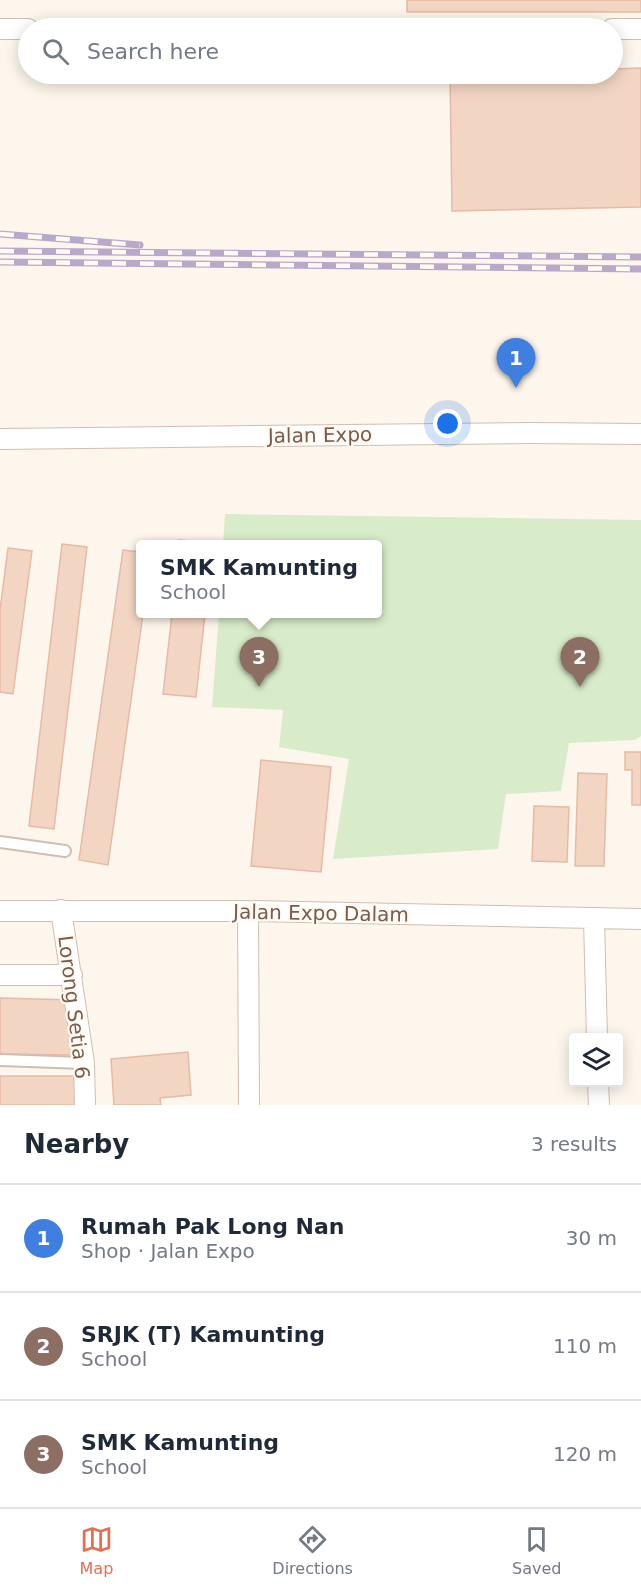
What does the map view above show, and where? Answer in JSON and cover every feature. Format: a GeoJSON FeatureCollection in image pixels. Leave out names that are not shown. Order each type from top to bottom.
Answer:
{"type":"FeatureCollection","features":[{"type":"Feature","properties":{"kind":"street"},"geometry":{"type":"LineString","coordinates":[[0,29],[18,29]]}},
{"type":"Feature","properties":{"kind":"street"},"geometry":{"type":"LineString","coordinates":[[623,29],[641,29]]}},
{"type":"Feature","properties":{"kind":"street","name":"Jalan Expo"},"geometry":{"type":"LineString","coordinates":[[0,439],[530,432],[641,434]]}},
{"type":"Feature","properties":{"kind":"street","name":"Lorong Setia 6"},"geometry":{"type":"LineString","coordinates":[[61,910],[84,1063],[85,1105]]}},
{"type":"Feature","properties":{"kind":"street"},"geometry":{"type":"LineString","coordinates":[[248,910],[249,1105]]}},
{"type":"Feature","properties":{"kind":"street","name":"Jalan Expo Dalam"},"geometry":{"type":"LineString","coordinates":[[0,911],[248,910],[641,919]]}},
{"type":"Feature","properties":{"kind":"street"},"geometry":{"type":"LineString","coordinates":[[594,919],[597,1033]]}},
{"type":"Feature","properties":{"kind":"street"},"geometry":{"type":"LineString","coordinates":[[0,975],[72,975]]}},
{"type":"Feature","properties":{"kind":"street"},"geometry":{"type":"LineString","coordinates":[[598,1087],[599,1105]]}},
{"type":"Feature","properties":{"kind":"lane"},"geometry":{"type":"LineString","coordinates":[[0,842],[65,851]]}},
{"type":"Feature","properties":{"kind":"lane"},"geometry":{"type":"LineString","coordinates":[[0,1060],[84,1063]]}},
{"type":"Feature","properties":{"kind":"green space"},"geometry":{"type":"Polygon","coordinates":[[[225,514],[641,520],[641,736],[635,740],[569,743],[561,791],[506,794],[498,849],[333,859],[349,759],[279,747],[283,710],[212,707],[219,618],[382,618],[382,540],[223,540],[225,514]]]}},
{"type":"Feature","properties":{"kind":"building"},"geometry":{"type":"Polygon","coordinates":[[[407,0],[641,0],[641,12],[407,12],[407,0]]]}},
{"type":"Feature","properties":{"kind":"building"},"geometry":{"type":"Polygon","coordinates":[[[641,68],[641,207],[452,211],[450,84],[623,84],[623,69],[641,68]]]}},
{"type":"Feature","properties":{"kind":"building"},"geometry":{"type":"Polygon","coordinates":[[[62,544],[87,547],[54,829],[29,826],[62,544]]]}},
{"type":"Feature","properties":{"kind":"building"},"geometry":{"type":"Polygon","coordinates":[[[8,548],[32,551],[13,694],[0,692],[0,610],[8,548]]]}},
{"type":"Feature","properties":{"kind":"building"},"geometry":{"type":"Polygon","coordinates":[[[123,550],[136,552],[136,618],[142,618],[108,865],[79,860],[123,550]]]}},
{"type":"Feature","properties":{"kind":"building"},"geometry":{"type":"Polygon","coordinates":[[[172,618],[205,618],[196,697],[163,694],[172,618]]]}},
{"type":"Feature","properties":{"kind":"building"},"geometry":{"type":"Polygon","coordinates":[[[625,752],[641,752],[641,805],[632,805],[632,770],[625,770],[625,752]]]}},
{"type":"Feature","properties":{"kind":"building"},"geometry":{"type":"Polygon","coordinates":[[[261,760],[331,767],[321,872],[251,866],[261,760]]]}},
{"type":"Feature","properties":{"kind":"building"},"geometry":{"type":"Polygon","coordinates":[[[578,773],[607,774],[604,866],[575,866],[578,773]]]}},
{"type":"Feature","properties":{"kind":"building"},"geometry":{"type":"Polygon","coordinates":[[[534,806],[569,807],[567,862],[532,861],[534,806]]]}},
{"type":"Feature","properties":{"kind":"building"},"geometry":{"type":"Polygon","coordinates":[[[0,998],[72,1000],[71,1055],[0,1054],[0,998]]]}},
{"type":"Feature","properties":{"kind":"building"},"geometry":{"type":"Polygon","coordinates":[[[188,1052],[191,1095],[160,1098],[161,1105],[114,1105],[111,1059],[188,1052]]]}},
{"type":"Feature","properties":{"kind":"building"},"geometry":{"type":"Polygon","coordinates":[[[0,1076],[77,1076],[77,1105],[0,1105],[0,1076]]]}},
{"type":"Feature","properties":{"kind":"railway"},"geometry":{"type":"LineString","coordinates":[[0,234],[140,245]]}},
{"type":"Feature","properties":{"kind":"railway"},"geometry":{"type":"LineString","coordinates":[[0,251],[641,257]]}},
{"type":"Feature","properties":{"kind":"railway"},"geometry":{"type":"LineString","coordinates":[[0,262],[641,269]]}},
{"type":"Feature","properties":{"kind":"place","name":"Rumah Pak Long Nan"},"geometry":{"type":"Point","coordinates":[516,388]}},
{"type":"Feature","properties":{"kind":"place","name":"SMK Kamunting"},"geometry":{"type":"Point","coordinates":[259,687]}},
{"type":"Feature","properties":{"kind":"place","name":"SRJK (T) Kamunting"},"geometry":{"type":"Point","coordinates":[580,687]}}]}
